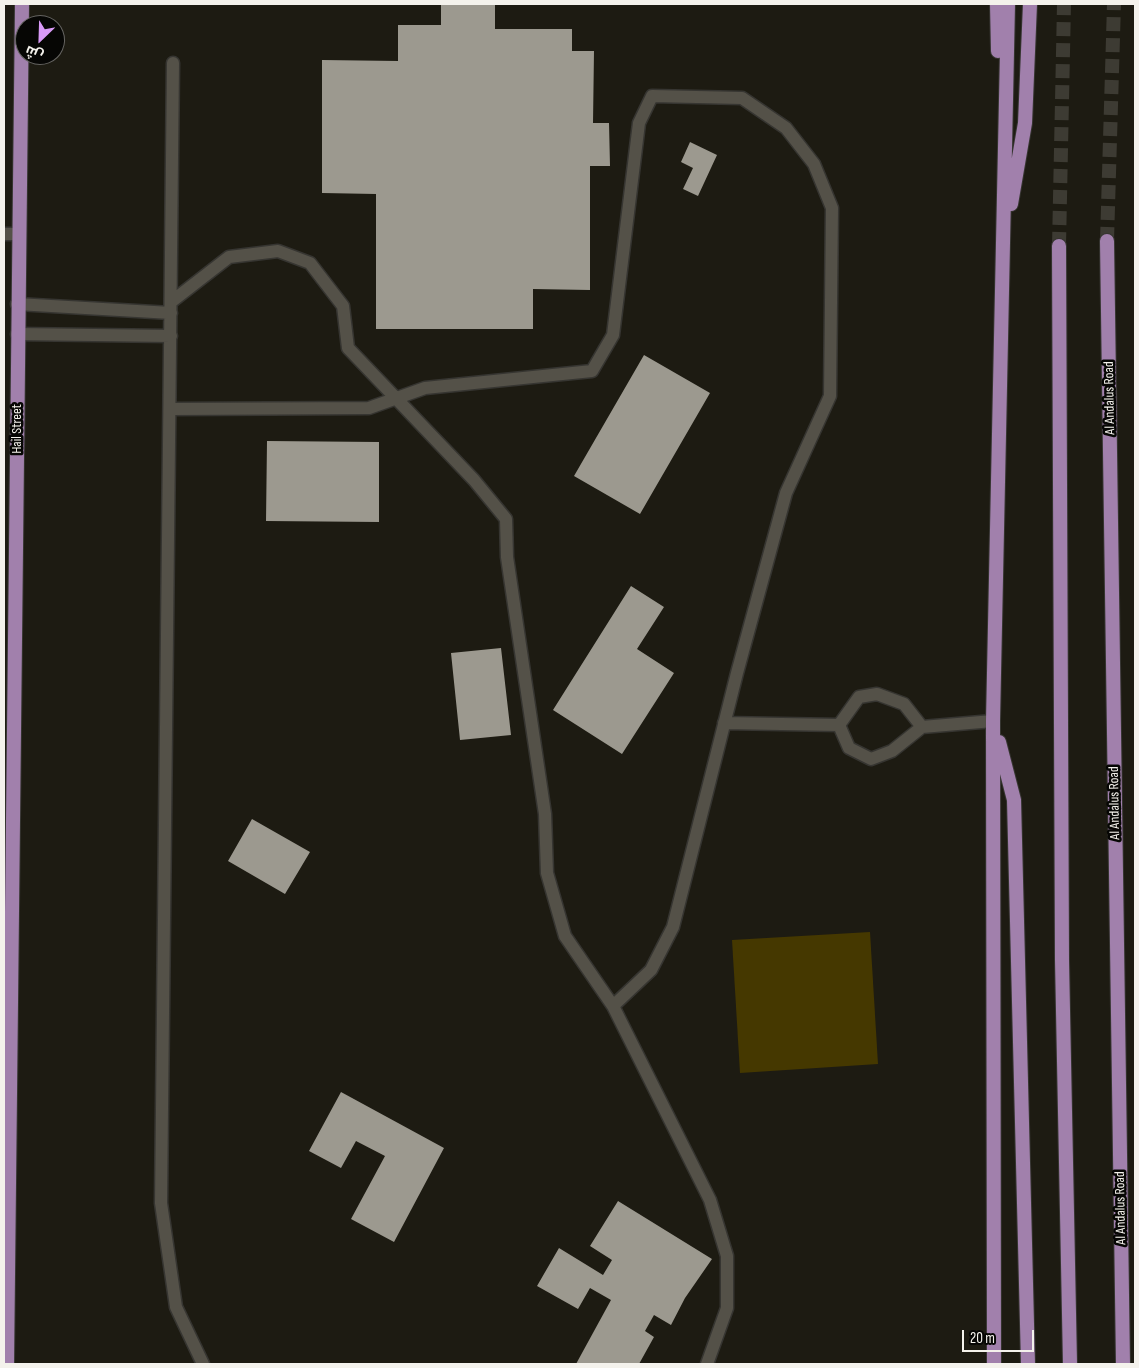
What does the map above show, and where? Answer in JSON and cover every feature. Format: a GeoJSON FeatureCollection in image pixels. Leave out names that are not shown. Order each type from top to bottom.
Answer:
{"type":"FeatureCollection","features":[{"type":"Feature","properties":{"kind":"main road","name":"Hail Street"},"geometry":{"type":"LineString","coordinates":[[8,1364],[17,304],[22,4]]}},
{"type":"Feature","properties":{"kind":"main road"},"geometry":{"type":"LineString","coordinates":[[997,4],[1003,255]]}},
{"type":"Feature","properties":{"kind":"main road"},"geometry":{"type":"LineString","coordinates":[[994,1364],[993,721],[1008,4]]}},
{"type":"Feature","properties":{"kind":"main road"},"geometry":{"type":"LineString","coordinates":[[1003,255],[1025,122],[1030,4]]}},
{"type":"Feature","properties":{"kind":"main road","name":"Al Andalus Road"},"geometry":{"type":"LineString","coordinates":[[1107,241],[1123,1364]]}},
{"type":"Feature","properties":{"kind":"main road"},"geometry":{"type":"LineString","coordinates":[[1059,246],[1062,960],[1070,1364]]}},
{"type":"Feature","properties":{"kind":"main road"},"geometry":{"type":"LineString","coordinates":[[993,721],[1014,800],[1028,1364]]}},
{"type":"Feature","properties":{"kind":"lane"},"geometry":{"type":"LineString","coordinates":[[173,63],[161,1203],[176,1307],[203,1364]]}},
{"type":"Feature","properties":{"kind":"lane"},"geometry":{"type":"LineString","coordinates":[[170,409],[369,408],[395,397],[425,388],[592,371],[613,335],[639,122],[652,96],[742,98],[786,128],[814,164],[832,208],[830,396],[786,492],[724,723],[673,927],[650,970],[613,1006]]}},
{"type":"Feature","properties":{"kind":"lane"},"geometry":{"type":"LineString","coordinates":[[4,234],[18,234]]}},
{"type":"Feature","properties":{"kind":"lane"},"geometry":{"type":"LineString","coordinates":[[17,304],[171,308],[229,257],[278,251],[310,263],[343,306],[348,348],[474,480],[506,519],[507,557],[545,814],[547,873],[565,936],[613,1006],[710,1200],[728,1256],[727,1308],[707,1364]]}},
{"type":"Feature","properties":{"kind":"lane"},"geometry":{"type":"LineString","coordinates":[[17,334],[171,336]]}},
{"type":"Feature","properties":{"kind":"lane"},"geometry":{"type":"LineString","coordinates":[[839,725],[859,698],[876,694],[904,704],[922,727]]}},
{"type":"Feature","properties":{"kind":"lane"},"geometry":{"type":"LineString","coordinates":[[839,725],[849,748],[871,759],[892,751],[922,727],[993,721]]}},
{"type":"Feature","properties":{"kind":"lane"},"geometry":{"type":"LineString","coordinates":[[724,723],[839,725]]}},
{"type":"Feature","properties":{"kind":"shaded area"},"geometry":{"type":"Polygon","coordinates":[[[870,932],[878,1064],[740,1073],[732,940],[870,932]]]}},
{"type":"Feature","properties":{"kind":"building"},"geometry":{"type":"Polygon","coordinates":[[[441,4],[495,4],[495,29],[572,29],[572,51],[594,51],[593,123],[609,123],[610,166],[590,166],[590,290],[533,289],[533,329],[376,329],[376,194],[322,193],[322,60],[398,61],[398,25],[441,25],[441,4]]]}},
{"type":"Feature","properties":{"kind":"building"},"geometry":{"type":"Polygon","coordinates":[[[690,142],[717,155],[698,196],[683,189],[693,168],[681,162],[690,142]]]}},
{"type":"Feature","properties":{"kind":"building"},"geometry":{"type":"Polygon","coordinates":[[[644,355],[710,393],[640,514],[574,476],[644,355]]]}},
{"type":"Feature","properties":{"kind":"building"},"geometry":{"type":"Polygon","coordinates":[[[267,441],[379,442],[379,522],[266,521],[267,441]]]}},
{"type":"Feature","properties":{"kind":"building"},"geometry":{"type":"Polygon","coordinates":[[[631,586],[664,607],[637,649],[674,673],[622,754],[553,710],[631,586]]]}},
{"type":"Feature","properties":{"kind":"building"},"geometry":{"type":"Polygon","coordinates":[[[501,648],[511,735],[460,740],[451,653],[501,648]]]}},
{"type":"Feature","properties":{"kind":"building"},"geometry":{"type":"Polygon","coordinates":[[[252,819],[310,852],[285,894],[228,861],[252,819]]]}},
{"type":"Feature","properties":{"kind":"building"},"geometry":{"type":"Polygon","coordinates":[[[341,1092],[444,1148],[394,1242],[351,1219],[385,1156],[356,1141],[341,1168],[309,1151],[341,1092]]]}},
{"type":"Feature","properties":{"kind":"building"},"geometry":{"type":"Polygon","coordinates":[[[618,1201],[712,1259],[685,1298],[671,1325],[654,1315],[645,1331],[654,1337],[639,1364],[576,1364],[611,1300],[590,1288],[578,1309],[537,1286],[559,1248],[603,1275],[612,1260],[590,1246],[618,1201]]]}},
{"type":"Feature","properties":{"kind":"tunnel"},"geometry":{"type":"LineString","coordinates":[[1059,246],[1064,4]]}},
{"type":"Feature","properties":{"kind":"tunnel"},"geometry":{"type":"LineString","coordinates":[[1107,241],[1114,4]]}}]}
